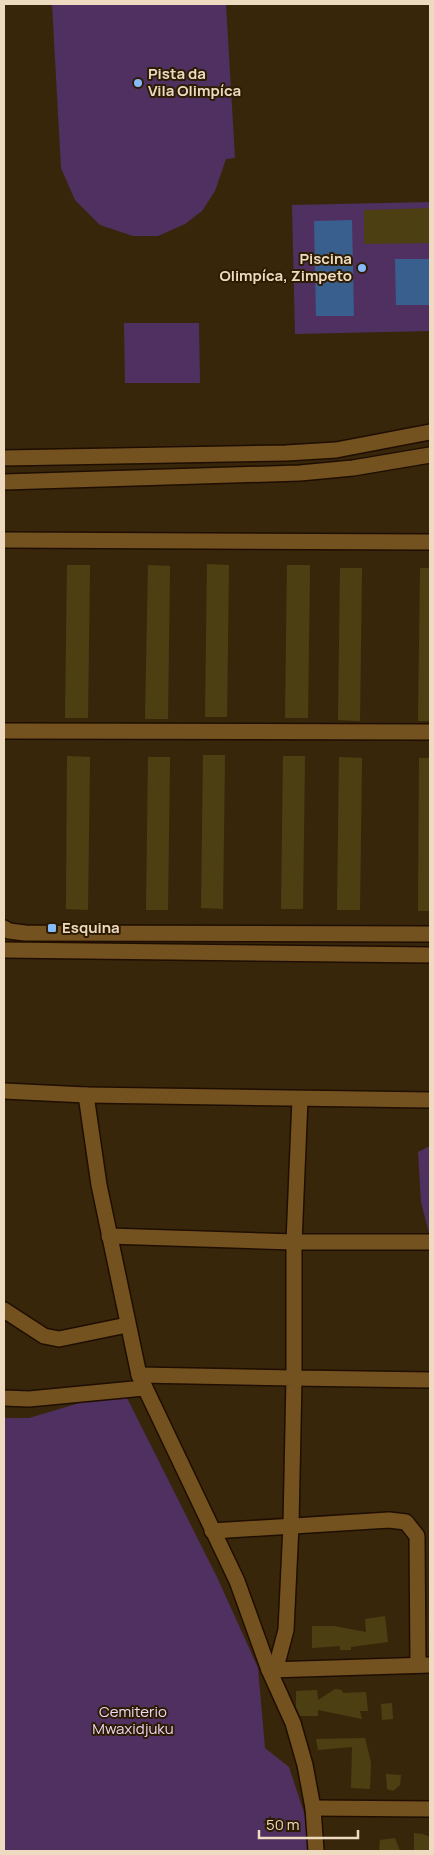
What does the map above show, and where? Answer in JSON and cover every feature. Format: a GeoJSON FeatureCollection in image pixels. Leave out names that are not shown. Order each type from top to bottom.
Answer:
{"type":"FeatureCollection","features":[{"type":"Feature","properties":{"kind":"street"},"geometry":{"type":"LineString","coordinates":[[4,458],[286,453],[336,450],[430,432]]}},
{"type":"Feature","properties":{"kind":"street"},"geometry":{"type":"LineString","coordinates":[[4,482],[300,473],[354,468],[430,455]]}},
{"type":"Feature","properties":{"kind":"street"},"geometry":{"type":"LineString","coordinates":[[4,540],[430,542]]}},
{"type":"Feature","properties":{"kind":"street"},"geometry":{"type":"LineString","coordinates":[[4,731],[430,732]]}},
{"type":"Feature","properties":{"kind":"street"},"geometry":{"type":"LineString","coordinates":[[4,928],[9,931],[25,934],[430,934]]}},
{"type":"Feature","properties":{"kind":"street"},"geometry":{"type":"LineString","coordinates":[[4,950],[430,955]]}},
{"type":"Feature","properties":{"kind":"street"},"geometry":{"type":"LineString","coordinates":[[4,1091],[86,1095],[430,1100]]}},
{"type":"Feature","properties":{"kind":"street"},"geometry":{"type":"LineString","coordinates":[[86,1095],[109,1236],[127,1325],[141,1381],[237,1581],[292,1723],[305,1765],[313,1808],[316,1851]]}},
{"type":"Feature","properties":{"kind":"street"},"geometry":{"type":"LineString","coordinates":[[272,1670],[286,1630],[291,1525],[294,1242],[300,1099]]}},
{"type":"Feature","properties":{"kind":"street"},"geometry":{"type":"LineString","coordinates":[[109,1236],[294,1242],[430,1242]]}},
{"type":"Feature","properties":{"kind":"street"},"geometry":{"type":"LineString","coordinates":[[4,1310],[44,1336],[59,1339],[127,1325]]}},
{"type":"Feature","properties":{"kind":"street"},"geometry":{"type":"LineString","coordinates":[[4,1398],[29,1400],[141,1381],[294,1378],[430,1380]]}},
{"type":"Feature","properties":{"kind":"street"},"geometry":{"type":"LineString","coordinates":[[212,1531],[389,1520],[406,1522],[417,1536],[424,1665],[272,1670]]}},
{"type":"Feature","properties":{"kind":"street"},"geometry":{"type":"LineString","coordinates":[[313,1808],[430,1809]]}},
{"type":"Feature","properties":{"kind":"green space","name":"Pista da Vila Olimpíca"},"geometry":{"type":"Polygon","coordinates":[[[52,4],[226,4],[235,158],[226,159],[215,191],[202,211],[185,224],[158,236],[133,236],[100,225],[75,200],[61,168],[52,4]]]}},
{"type":"Feature","properties":{"kind":"green space","name":"Piscina Olimpíca, Zimpeto"},"geometry":{"type":"Polygon","coordinates":[[[430,202],[430,331],[295,334],[292,205],[430,202]]]}},
{"type":"Feature","properties":{"kind":"green space"},"geometry":{"type":"Polygon","coordinates":[[[124,323],[199,323],[200,383],[125,383],[124,323]]]}},
{"type":"Feature","properties":{"kind":"green space"},"geometry":{"type":"Polygon","coordinates":[[[430,1146],[430,1237],[421,1202],[418,1152],[430,1146]]]}},
{"type":"Feature","properties":{"kind":"green space","name":"Cemiterio Mwaxidjuku"},"geometry":{"type":"Polygon","coordinates":[[[123,1390],[217,1577],[258,1668],[265,1748],[289,1767],[307,1822],[310,1851],[4,1851],[4,1418],[29,1418],[123,1390]]]}},
{"type":"Feature","properties":{"kind":"water"},"geometry":{"type":"Polygon","coordinates":[[[352,220],[354,316],[316,316],[314,221],[352,220]]]}},
{"type":"Feature","properties":{"kind":"water"},"geometry":{"type":"Polygon","coordinates":[[[395,259],[430,259],[430,305],[396,305],[395,259]]]}},
{"type":"Feature","properties":{"kind":"building"},"geometry":{"type":"Polygon","coordinates":[[[430,208],[430,243],[364,244],[364,210],[430,208]]]}},
{"type":"Feature","properties":{"kind":"building"},"geometry":{"type":"Polygon","coordinates":[[[207,564],[229,565],[227,717],[205,717],[207,564]]]}},
{"type":"Feature","properties":{"kind":"building"},"geometry":{"type":"Polygon","coordinates":[[[67,565],[90,565],[88,718],[65,718],[67,565]]]}},
{"type":"Feature","properties":{"kind":"building"},"geometry":{"type":"Polygon","coordinates":[[[148,565],[170,566],[168,719],[145,719],[148,565]]]}},
{"type":"Feature","properties":{"kind":"building"},"geometry":{"type":"Polygon","coordinates":[[[287,565],[310,565],[308,718],[285,718],[287,565]]]}},
{"type":"Feature","properties":{"kind":"building"},"geometry":{"type":"Polygon","coordinates":[[[340,568],[362,568],[360,721],[338,720],[340,568]]]}},
{"type":"Feature","properties":{"kind":"building"},"geometry":{"type":"Polygon","coordinates":[[[420,568],[430,568],[430,721],[418,721],[420,568]]]}},
{"type":"Feature","properties":{"kind":"building"},"geometry":{"type":"Polygon","coordinates":[[[203,755],[225,755],[223,909],[201,908],[203,755]]]}},
{"type":"Feature","properties":{"kind":"building"},"geometry":{"type":"Polygon","coordinates":[[[67,756],[90,757],[88,910],[66,909],[67,756]]]}},
{"type":"Feature","properties":{"kind":"building"},"geometry":{"type":"Polygon","coordinates":[[[283,756],[305,756],[303,909],[281,909],[283,756]]]}},
{"type":"Feature","properties":{"kind":"building"},"geometry":{"type":"Polygon","coordinates":[[[148,757],[170,757],[168,910],[146,910],[148,757]]]}},
{"type":"Feature","properties":{"kind":"building"},"geometry":{"type":"Polygon","coordinates":[[[339,757],[362,758],[360,910],[337,910],[339,757]]]}},
{"type":"Feature","properties":{"kind":"building"},"geometry":{"type":"Polygon","coordinates":[[[419,758],[430,758],[430,911],[418,911],[419,758]]]}},
{"type":"Feature","properties":{"kind":"building"},"geometry":{"type":"Polygon","coordinates":[[[385,1616],[388,1642],[351,1647],[351,1650],[340,1650],[340,1646],[312,1648],[312,1626],[334,1626],[366,1632],[365,1619],[385,1616]]]}},
{"type":"Feature","properties":{"kind":"building"},"geometry":{"type":"Polygon","coordinates":[[[335,1689],[342,1690],[343,1693],[366,1692],[368,1711],[360,1711],[362,1719],[318,1710],[318,1716],[300,1716],[296,1707],[296,1691],[317,1690],[318,1700],[335,1689]]]}},
{"type":"Feature","properties":{"kind":"building"},"geometry":{"type":"Polygon","coordinates":[[[392,1703],[393,1719],[382,1720],[381,1704],[392,1703]]]}},
{"type":"Feature","properties":{"kind":"building"},"geometry":{"type":"Polygon","coordinates":[[[365,1738],[371,1763],[370,1789],[351,1788],[352,1747],[318,1750],[316,1739],[365,1738]]]}},
{"type":"Feature","properties":{"kind":"building"},"geometry":{"type":"Polygon","coordinates":[[[386,1774],[401,1775],[400,1785],[393,1791],[387,1789],[386,1774]]]}},
{"type":"Feature","properties":{"kind":"building"},"geometry":{"type":"Polygon","coordinates":[[[414,1833],[430,1837],[430,1851],[414,1851],[414,1833]]]}},
{"type":"Feature","properties":{"kind":"building"},"geometry":{"type":"Polygon","coordinates":[[[395,1838],[400,1851],[379,1851],[380,1840],[395,1838]]]}},
{"type":"Feature","properties":{"kind":"place","name":"Pista da Vila Olimpíca"},"geometry":{"type":"Point","coordinates":[138,83]}},
{"type":"Feature","properties":{"kind":"place","name":"Piscina Olimpíca, Zimpeto"},"geometry":{"type":"Point","coordinates":[362,268]}},
{"type":"Feature","properties":{"kind":"place","name":"Esquina"},"geometry":{"type":"Point","coordinates":[52,928]}}]}
